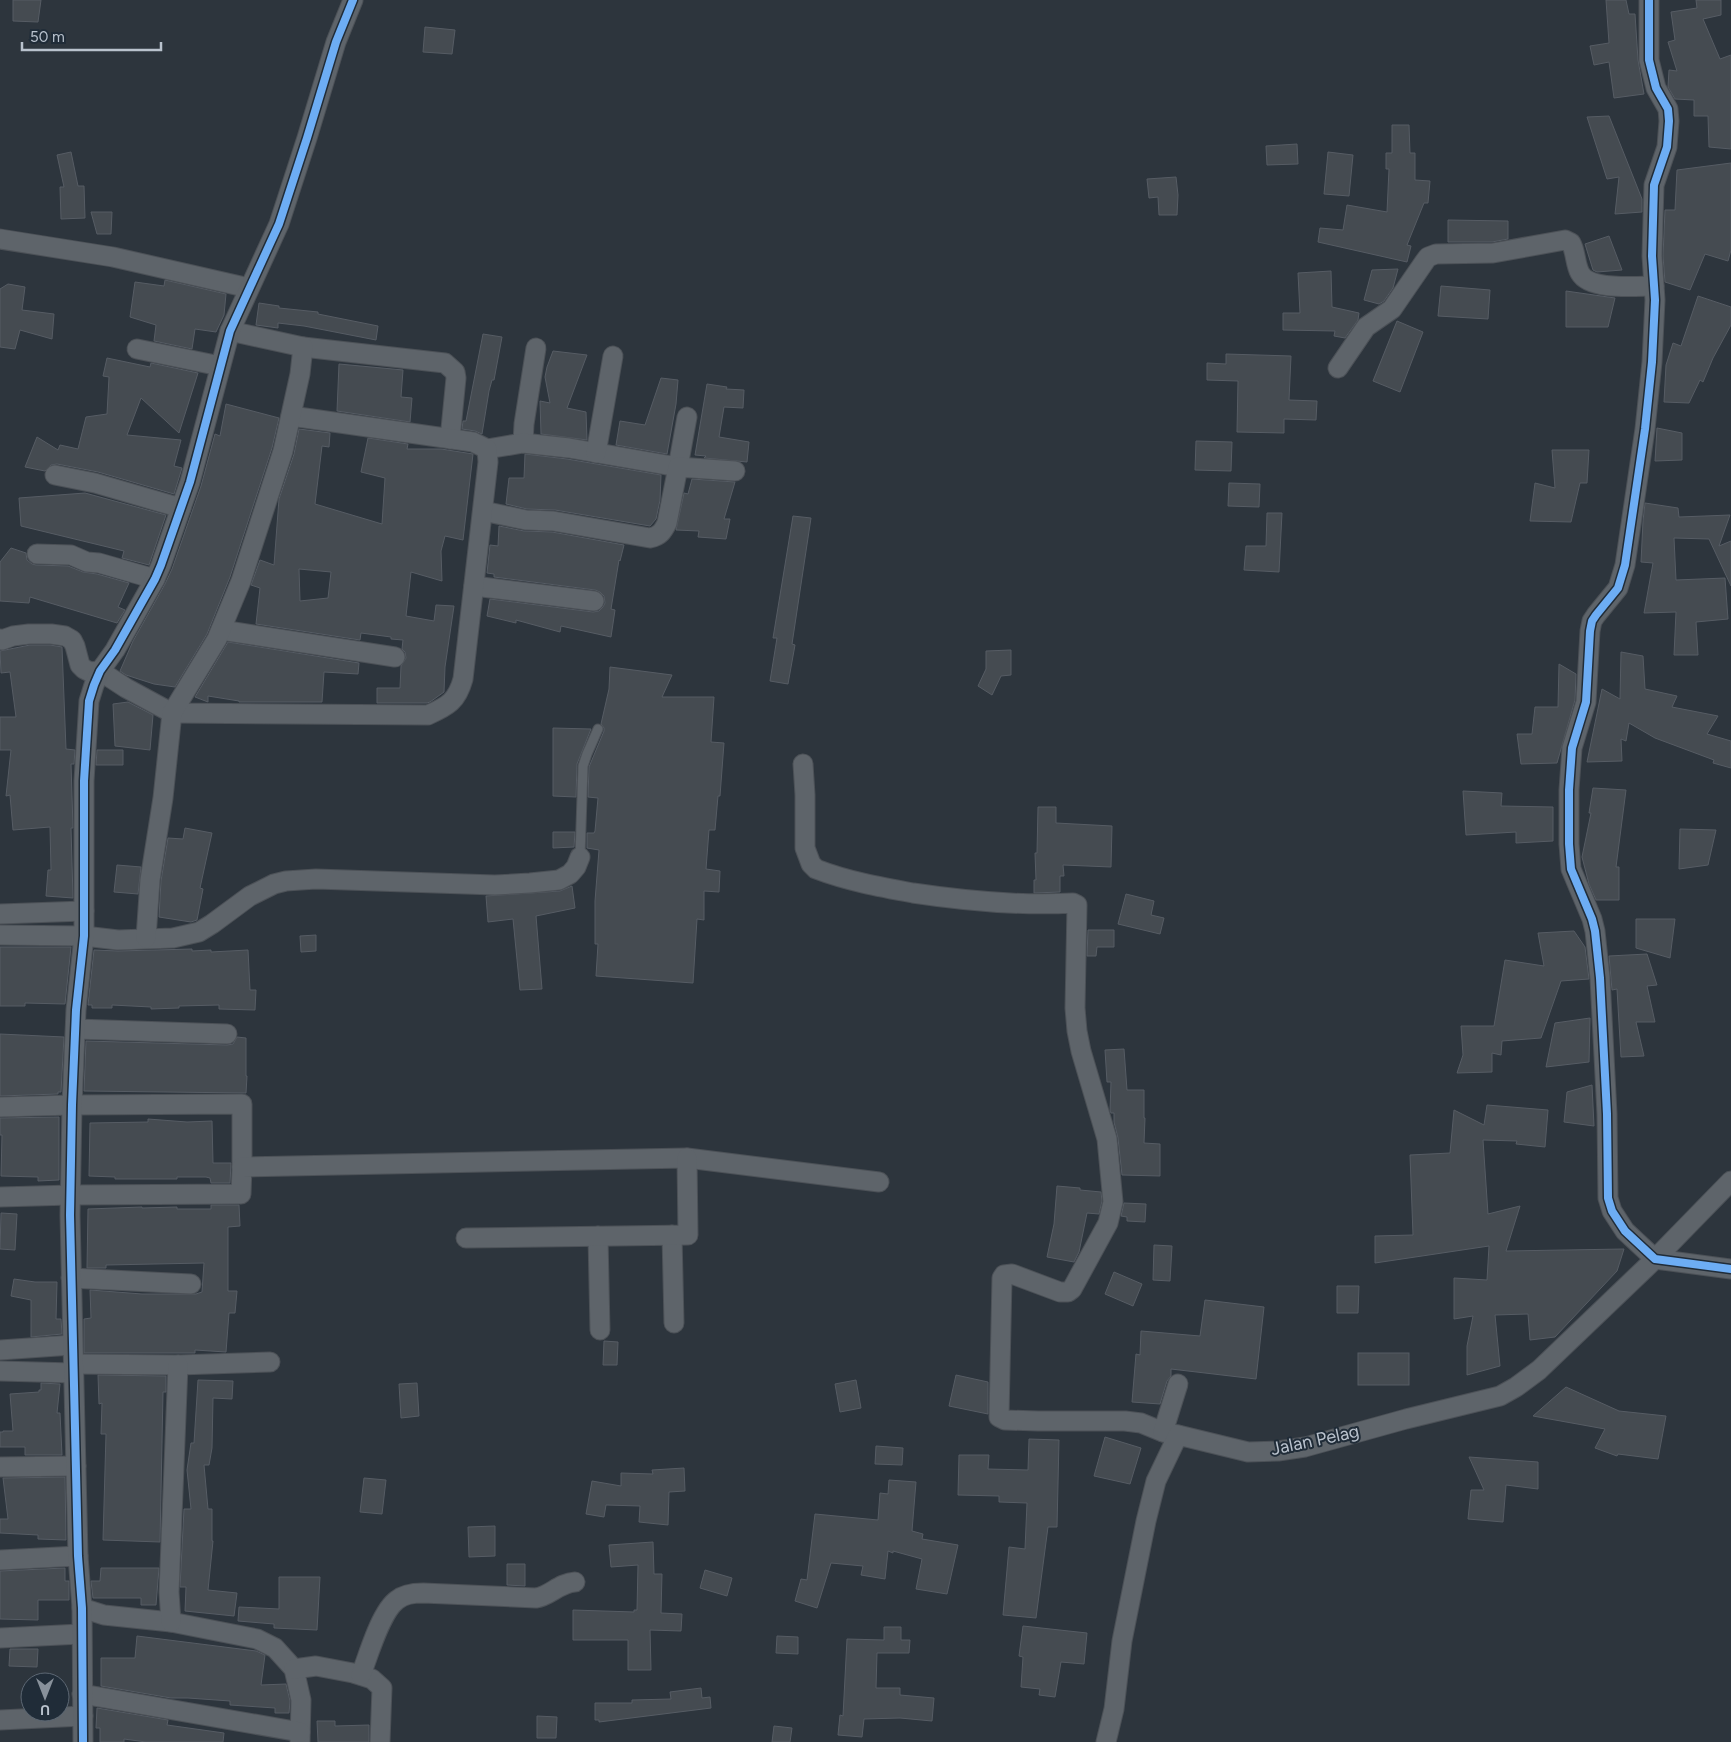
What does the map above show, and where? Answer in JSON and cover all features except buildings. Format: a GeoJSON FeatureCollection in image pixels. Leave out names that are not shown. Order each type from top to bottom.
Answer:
{"type":"FeatureCollection","features":[{"type":"Feature","properties":{"kind":"street"},"geometry":{"type":"LineString","coordinates":[[83,1742],[82,1608],[78,1556],[72,1345],[71,1195],[72,1105],[84,936],[84,781],[87,718],[94,685],[100,671],[115,650],[155,579],[190,482],[230,331],[279,224],[336,42],[353,0]]}},
{"type":"Feature","properties":{"kind":"street"},"geometry":{"type":"LineString","coordinates":[[1649,0],[1649,60],[1656,88],[1668,108],[1669,121],[1668,147],[1654,185],[1652,256],[1655,300],[1652,362],[1646,419],[1625,566],[1618,588],[1592,621],[1590,631],[1586,702],[1572,748],[1569,790],[1569,844],[1571,869],[1592,919],[1595,931],[1600,978],[1607,1114],[1608,1198],[1612,1210],[1625,1231],[1655,1259],[1731,1269]]}},
{"type":"Feature","properties":{"kind":"street"},"geometry":{"type":"LineString","coordinates":[[0,239],[113,257],[249,288]]}},
{"type":"Feature","properties":{"kind":"street"},"geometry":{"type":"LineString","coordinates":[[1338,368],[1366,327],[1392,309],[1428,257],[1436,254],[1493,253],[1569,241],[1573,247],[1578,270],[1582,277],[1589,281],[1606,285],[1654,286]]}},
{"type":"Feature","properties":{"kind":"street"},"geometry":{"type":"LineString","coordinates":[[230,331],[303,347],[445,363],[455,372],[456,378],[450,439]]}},
{"type":"Feature","properties":{"kind":"street"},"geometry":{"type":"LineString","coordinates":[[146,938],[150,880],[163,798],[172,713],[221,630],[241,581],[283,452],[303,347]]}},
{"type":"Feature","properties":{"kind":"street"},"geometry":{"type":"LineString","coordinates":[[137,348],[220,366]]}},
{"type":"Feature","properties":{"kind":"street"},"geometry":{"type":"LineString","coordinates":[[523,443],[524,424],[536,348]]}},
{"type":"Feature","properties":{"kind":"street"},"geometry":{"type":"LineString","coordinates":[[596,453],[613,356]]}},
{"type":"Feature","properties":{"kind":"street"},"geometry":{"type":"LineString","coordinates":[[291,416],[473,442],[486,449],[523,443],[678,466],[735,472]]}},
{"type":"Feature","properties":{"kind":"street"},"geometry":{"type":"LineString","coordinates":[[483,511],[526,520],[553,521],[650,538],[658,536],[667,523],[687,417]]}},
{"type":"Feature","properties":{"kind":"street"},"geometry":{"type":"LineString","coordinates":[[0,640],[28,634],[65,636],[72,640],[80,665],[90,672],[100,671],[126,688],[172,713],[428,716],[455,699],[460,689],[483,511],[488,462],[486,449]]}},
{"type":"Feature","properties":{"kind":"street"},"geometry":{"type":"LineString","coordinates":[[55,474],[95,483],[181,508]]}},
{"type":"Feature","properties":{"kind":"street"},"geometry":{"type":"LineString","coordinates":[[37,554],[71,555],[87,562],[98,563],[155,579]]}},
{"type":"Feature","properties":{"kind":"street"},"geometry":{"type":"LineString","coordinates":[[474,586],[594,601]]}},
{"type":"Feature","properties":{"kind":"street"},"geometry":{"type":"LineString","coordinates":[[221,630],[395,657]]}},
{"type":"Feature","properties":{"kind":"street","name":"Jalan Pelag"},"geometry":{"type":"LineString","coordinates":[[803,764],[805,848],[807,858],[816,869],[873,886],[956,900],[1013,903],[1073,903],[1077,905],[1075,1008],[1077,1031],[1080,1051],[1107,1139],[1113,1202],[1108,1223],[1072,1289],[1068,1292],[1060,1292],[1012,1274],[1004,1275],[1002,1278],[998,1413],[1000,1418],[1005,1420],[1125,1421],[1141,1423],[1170,1434],[1248,1452],[1278,1451],[1305,1446],[1500,1396],[1539,1370],[1655,1259],[1731,1181]]}},
{"type":"Feature","properties":{"kind":"street"},"geometry":{"type":"LineString","coordinates":[[0,935],[84,936],[118,940],[174,938],[199,932],[250,896],[274,884],[286,881],[316,879],[495,885],[530,883],[559,880],[570,874],[576,867],[580,856]]}},
{"type":"Feature","properties":{"kind":"street"},"geometry":{"type":"LineString","coordinates":[[0,914],[84,911]]}},
{"type":"Feature","properties":{"kind":"street"},"geometry":{"type":"LineString","coordinates":[[76,1029],[228,1034]]}},
{"type":"Feature","properties":{"kind":"street"},"geometry":{"type":"LineString","coordinates":[[0,1107],[242,1104],[241,1194],[0,1197]]}},
{"type":"Feature","properties":{"kind":"street"},"geometry":{"type":"LineString","coordinates":[[242,1167],[687,1158],[880,1182]]}},
{"type":"Feature","properties":{"kind":"street"},"geometry":{"type":"LineString","coordinates":[[466,1238],[688,1235],[687,1158]]}},
{"type":"Feature","properties":{"kind":"street"},"geometry":{"type":"LineString","coordinates":[[672,1235],[674,1323]]}},
{"type":"Feature","properties":{"kind":"street"},"geometry":{"type":"LineString","coordinates":[[598,1236],[600,1330]]}},
{"type":"Feature","properties":{"kind":"street"},"geometry":{"type":"LineString","coordinates":[[71,1278],[191,1284]]}},
{"type":"Feature","properties":{"kind":"street"},"geometry":{"type":"LineString","coordinates":[[0,1350],[72,1345]]}},
{"type":"Feature","properties":{"kind":"street"},"geometry":{"type":"LineString","coordinates":[[0,1371],[270,1362]]}},
{"type":"Feature","properties":{"kind":"street"},"geometry":{"type":"LineString","coordinates":[[171,1622],[168,1592],[178,1365]]}},
{"type":"Feature","properties":{"kind":"street"},"geometry":{"type":"LineString","coordinates":[[1106,1742],[1114,1709],[1122,1641],[1146,1521],[1170,1434],[1178,1384]]}},
{"type":"Feature","properties":{"kind":"street"},"geometry":{"type":"LineString","coordinates":[[0,1467],[76,1466]]}},
{"type":"Feature","properties":{"kind":"street"},"geometry":{"type":"LineString","coordinates":[[0,1560],[78,1556]]}},
{"type":"Feature","properties":{"kind":"street"},"geometry":{"type":"LineString","coordinates":[[361,1675],[384,1617],[398,1598],[410,1593],[536,1598],[563,1584],[575,1582]]}},
{"type":"Feature","properties":{"kind":"street"},"geometry":{"type":"LineString","coordinates":[[82,1608],[104,1615],[171,1622],[257,1639],[275,1648],[294,1669],[302,1700],[300,1737],[82,1694]]}},
{"type":"Feature","properties":{"kind":"street"},"geometry":{"type":"LineString","coordinates":[[0,1638],[81,1634]]}},
{"type":"Feature","properties":{"kind":"street"},"geometry":{"type":"LineString","coordinates":[[294,1669],[316,1666],[372,1678],[382,1688],[380,1742]]}},
{"type":"Feature","properties":{"kind":"street"},"geometry":{"type":"LineString","coordinates":[[0,1720],[83,1716]]}},
{"type":"Feature","properties":{"kind":"lane"},"geometry":{"type":"LineString","coordinates":[[580,856],[583,766],[598,729]]}},
{"type":"Feature","properties":{"kind":"cycle path"},"geometry":{"type":"LineString","coordinates":[[83,1742],[82,1608],[78,1556],[70,1215],[76,1010],[84,936],[84,781],[89,701],[100,671],[115,650],[161,565],[190,482],[230,331],[279,224],[336,42],[353,0]]}},
{"type":"Feature","properties":{"kind":"cycle path"},"geometry":{"type":"LineString","coordinates":[[1649,0],[1649,60],[1656,88],[1668,109],[1669,121],[1667,147],[1654,185],[1652,256],[1655,300],[1652,362],[1645,429],[1625,565],[1618,588],[1592,621],[1590,631],[1586,702],[1572,748],[1569,790],[1569,844],[1571,869],[1592,919],[1595,931],[1600,978],[1607,1114],[1608,1198],[1612,1211],[1625,1231],[1655,1259],[1731,1269]]}}]}
